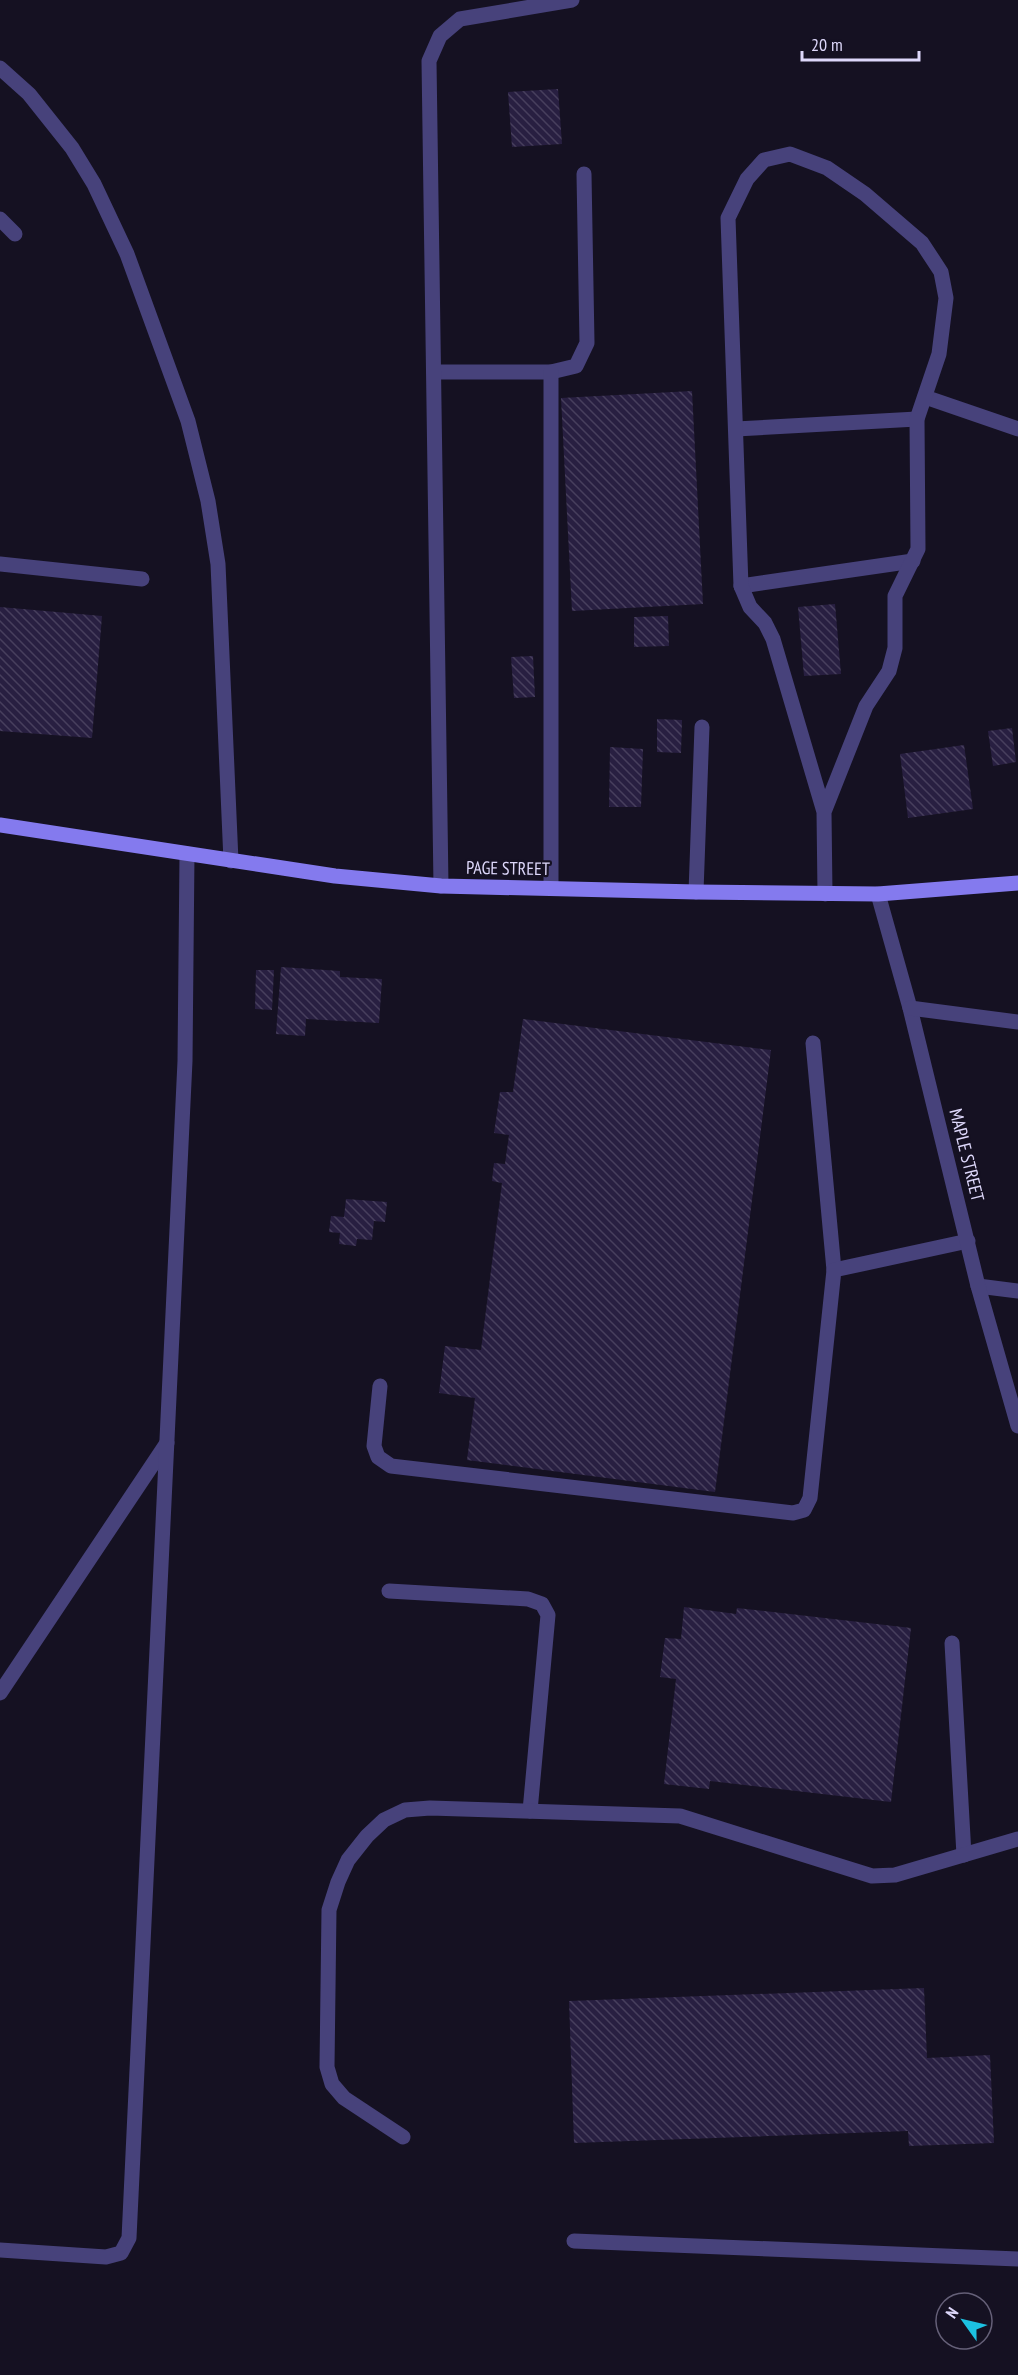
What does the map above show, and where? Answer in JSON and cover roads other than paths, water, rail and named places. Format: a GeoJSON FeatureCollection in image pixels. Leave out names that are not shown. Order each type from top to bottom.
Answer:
{"type":"FeatureCollection","features":[{"type":"Feature","properties":{"kind":"main road","name":"PAGE STREET"},"geometry":{"type":"LineString","coordinates":[[0,825],[335,876],[441,886],[878,894],[1018,884]]}},
{"type":"Feature","properties":{"kind":"street"},"geometry":{"type":"LineString","coordinates":[[441,886],[429,61],[440,36],[460,18],[572,0]]}},
{"type":"Feature","properties":{"kind":"street"},"geometry":{"type":"LineString","coordinates":[[0,68],[29,94],[72,148],[94,184],[127,254],[191,430],[208,501],[218,564],[231,861]]}},
{"type":"Feature","properties":{"kind":"street"},"geometry":{"type":"LineString","coordinates":[[824,812],[866,706],[889,671],[895,648],[895,596],[918,549],[917,419],[939,354],[945,325],[946,298],[940,272],[922,243],[865,194],[827,168],[790,154],[764,160],[747,179],[729,218],[741,586],[750,607],[765,623],[773,639],[824,812],[825,894]]}},
{"type":"Feature","properties":{"kind":"street"},"geometry":{"type":"LineString","coordinates":[[434,372],[551,372],[576,366],[586,343],[584,174]]}},
{"type":"Feature","properties":{"kind":"street"},"geometry":{"type":"LineString","coordinates":[[0,219],[15,234]]}},
{"type":"Feature","properties":{"kind":"street"},"geometry":{"type":"LineString","coordinates":[[551,372],[551,888]]}},
{"type":"Feature","properties":{"kind":"street"},"geometry":{"type":"LineString","coordinates":[[925,397],[1018,429]]}},
{"type":"Feature","properties":{"kind":"street"},"geometry":{"type":"LineString","coordinates":[[736,429],[917,419]]}},
{"type":"Feature","properties":{"kind":"street"},"geometry":{"type":"LineString","coordinates":[[741,586],[913,561]]}},
{"type":"Feature","properties":{"kind":"street"},"geometry":{"type":"LineString","coordinates":[[0,564],[142,579]]}},
{"type":"Feature","properties":{"kind":"street"},"geometry":{"type":"LineString","coordinates":[[696,892],[702,727]]}},
{"type":"Feature","properties":{"kind":"street"},"geometry":{"type":"LineString","coordinates":[[0,2250],[106,2257],[121,2253],[129,2238],[185,1061],[187,854]]}},
{"type":"Feature","properties":{"kind":"street","name":"MAPLE STREET"},"geometry":{"type":"LineString","coordinates":[[878,894],[910,1008],[978,1286],[1018,1426]]}},
{"type":"Feature","properties":{"kind":"street"},"geometry":{"type":"LineString","coordinates":[[910,1008],[1018,1022]]}},
{"type":"Feature","properties":{"kind":"street"},"geometry":{"type":"LineString","coordinates":[[380,1386],[374,1446],[378,1457],[391,1466],[793,1513],[804,1510],[810,1498],[834,1270],[813,1043]]}},
{"type":"Feature","properties":{"kind":"street"},"geometry":{"type":"LineString","coordinates":[[834,1270],[968,1241]]}},
{"type":"Feature","properties":{"kind":"street"},"geometry":{"type":"LineString","coordinates":[[978,1286],[1018,1291]]}},
{"type":"Feature","properties":{"kind":"street"},"geometry":{"type":"LineString","coordinates":[[0,1693],[167,1443]]}},
{"type":"Feature","properties":{"kind":"street"},"geometry":{"type":"LineString","coordinates":[[389,1591],[528,1599],[542,1604],[548,1615],[530,1810]]}},
{"type":"Feature","properties":{"kind":"street"},"geometry":{"type":"LineString","coordinates":[[952,1643],[964,1856]]}},
{"type":"Feature","properties":{"kind":"street"},"geometry":{"type":"LineString","coordinates":[[403,2137],[344,2098],[332,2084],[327,2067],[329,1910],[348,1860],[367,1836],[384,1820],[405,1810],[430,1808],[680,1816],[872,1876],[895,1875],[1018,1839]]}},
{"type":"Feature","properties":{"kind":"street"},"geometry":{"type":"LineString","coordinates":[[574,2241],[1018,2259]]}}]}
